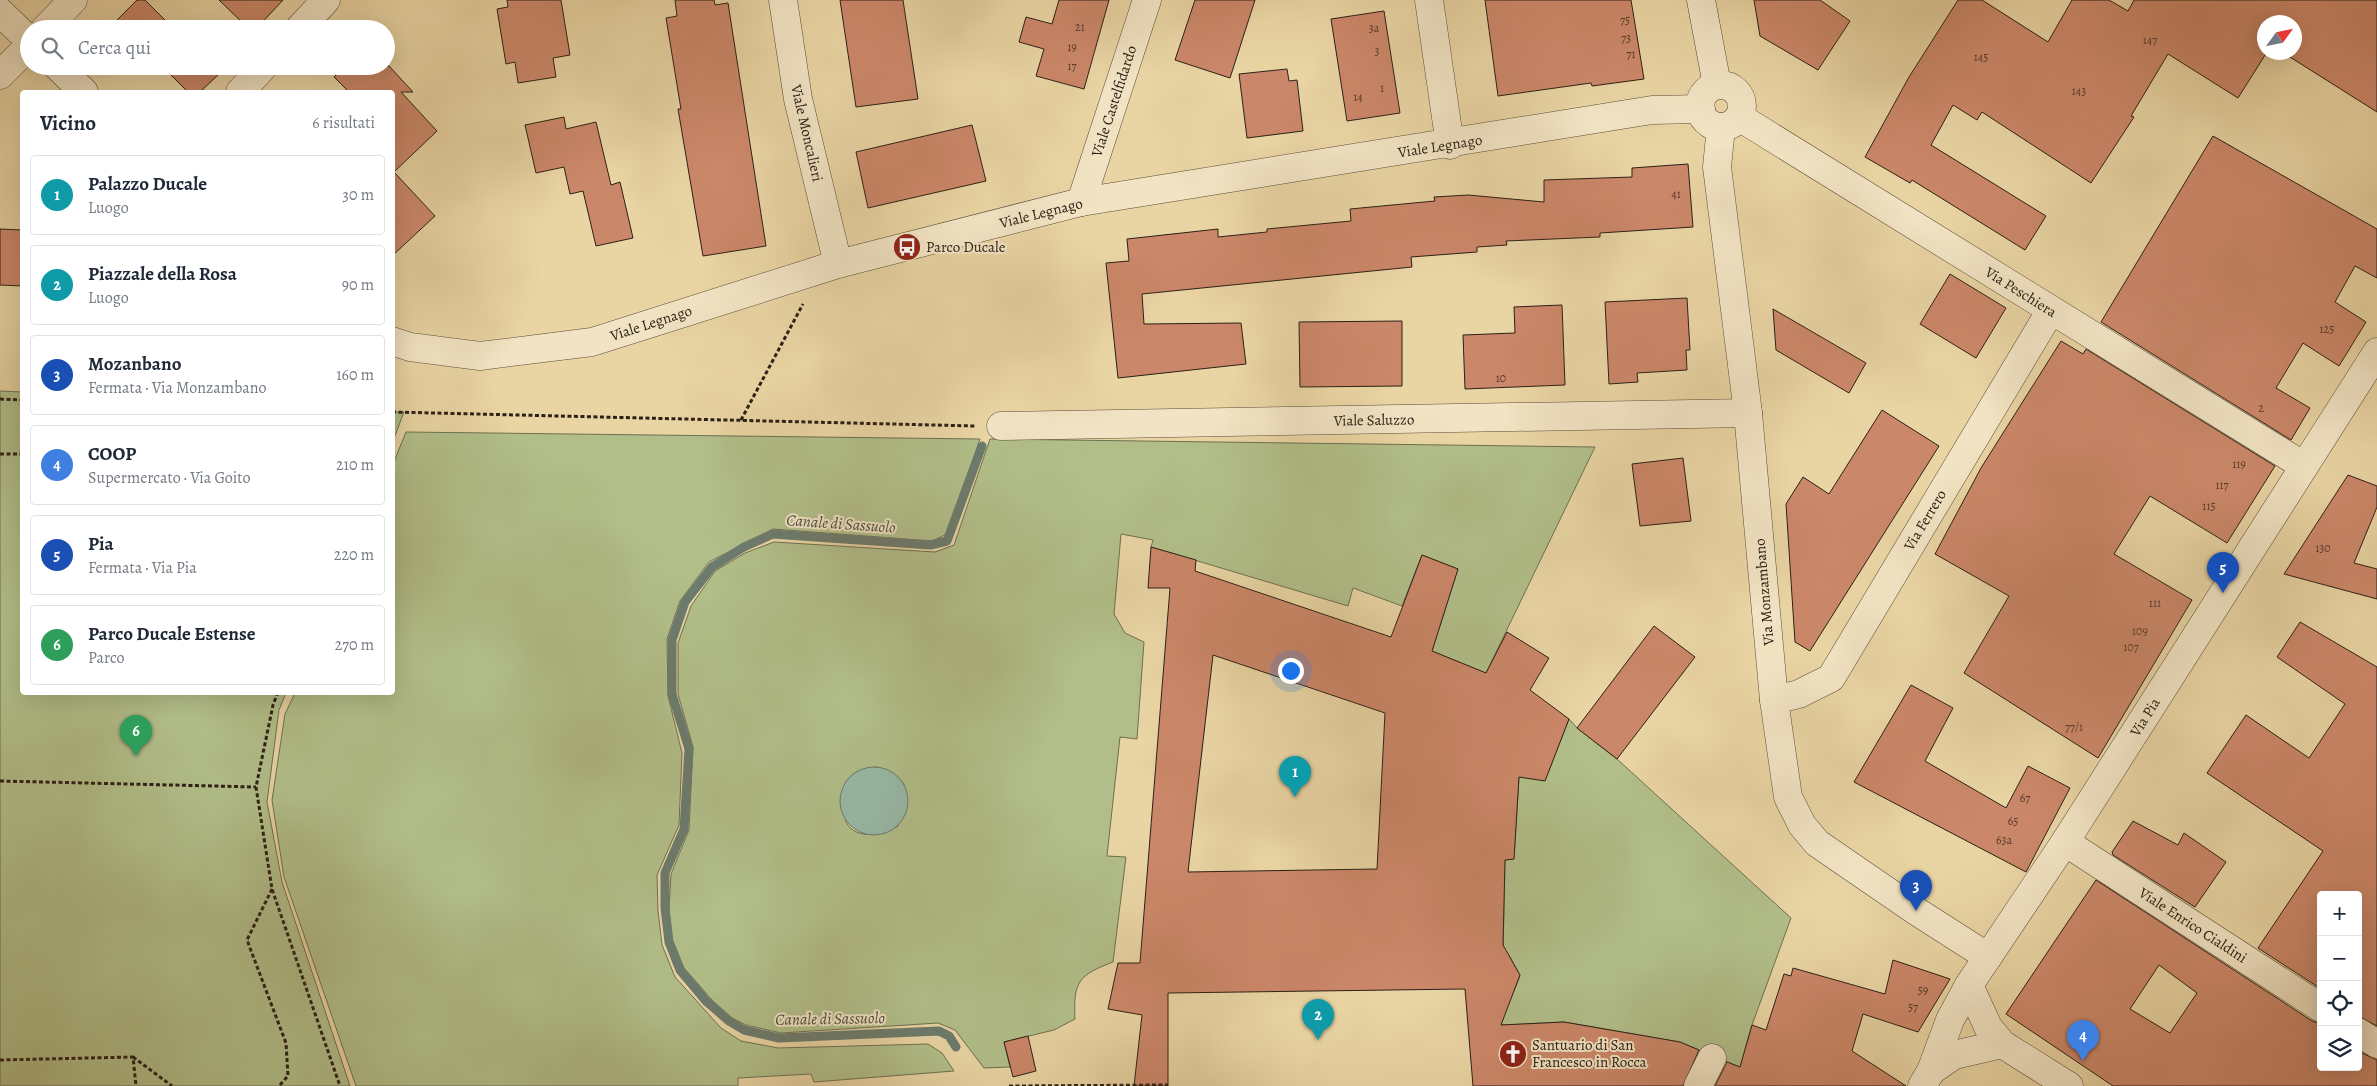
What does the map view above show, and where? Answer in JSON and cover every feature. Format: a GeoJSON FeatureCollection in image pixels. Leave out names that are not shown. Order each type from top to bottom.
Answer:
{"type":"FeatureCollection","features":[{"type":"Feature","properties":{"kind":"street"},"geometry":{"type":"LineString","coordinates":[[54,20],[73,0]]}},
{"type":"Feature","properties":{"kind":"street"},"geometry":{"type":"LineString","coordinates":[[307,20],[326,0]]}},
{"type":"Feature","properties":{"kind":"street","name":"Viale Moncalieri"},"geometry":{"type":"LineString","coordinates":[[784,0],[798,99],[838,264]]}},
{"type":"Feature","properties":{"kind":"street","name":"Viale Castelfidardo"},"geometry":{"type":"LineString","coordinates":[[1081,202],[1147,0]]}},
{"type":"Feature","properties":{"kind":"street"},"geometry":{"type":"LineString","coordinates":[[1429,0],[1450,145]]}},
{"type":"Feature","properties":{"kind":"street"},"geometry":{"type":"LineString","coordinates":[[1701,0],[1717,86]]}},
{"type":"Feature","properties":{"kind":"street"},"geometry":{"type":"LineString","coordinates":[[0,12],[20,31]]}},
{"type":"Feature","properties":{"kind":"street"},"geometry":{"type":"LineString","coordinates":[[0,75],[20,55]]}},
{"type":"Feature","properties":{"kind":"street"},"geometry":{"type":"LineString","coordinates":[[66,75],[82,90]]}},
{"type":"Feature","properties":{"kind":"street"},"geometry":{"type":"LineString","coordinates":[[242,90],[256,75]]}},
{"type":"Feature","properties":{"kind":"street"},"geometry":{"type":"LineString","coordinates":[[1701,109],[1705,92],[1717,86],[1726,86],[1738,93],[1742,103],[1730,122]]}},
{"type":"Feature","properties":{"kind":"street","name":"Viale Legnago"},"geometry":{"type":"LineString","coordinates":[[395,342],[410,347],[480,356],[592,342],[838,264],[1081,202],[1450,145],[1652,110],[1701,109]]}},
{"type":"Feature","properties":{"kind":"street","name":"Via Peschiera"},"geometry":{"type":"LineString","coordinates":[[1701,109],[1708,122],[1730,122],[2051,310],[2304,466]]}},
{"type":"Feature","properties":{"kind":"street","name":"Via Monzambano"},"geometry":{"type":"LineString","coordinates":[[1730,122],[1717,166],[1748,413],[1774,700],[1788,797],[1802,825],[1817,843],[1916,911],[1988,957]]}},
{"type":"Feature","properties":{"kind":"street","name":"Via Ferrero"},"geometry":{"type":"LineString","coordinates":[[1774,700],[1799,694],[1831,678],[2051,310]]}},
{"type":"Feature","properties":{"kind":"street","name":"Via Pia"},"geometry":{"type":"LineString","coordinates":[[1926,1079],[1950,1020],[1970,985],[2065,842],[2377,352]]}},
{"type":"Feature","properties":{"kind":"street","name":"Viale Saluzzo"},"geometry":{"type":"LineString","coordinates":[[1000,426],[1748,413]]}},
{"type":"Feature","properties":{"kind":"street","name":"Viale Enrico Cialdini"},"geometry":{"type":"LineString","coordinates":[[2065,842],[2317,1005]]}},
{"type":"Feature","properties":{"kind":"street"},"geometry":{"type":"LineString","coordinates":[[1970,985],[1988,1027],[2002,1044],[2069,1086]]}},
{"type":"Feature","properties":{"kind":"street"},"geometry":{"type":"LineString","coordinates":[[2362,1035],[2377,1044]]}},
{"type":"Feature","properties":{"kind":"street"},"geometry":{"type":"LineString","coordinates":[[1926,1079],[1954,1055],[2002,1044]]}},
{"type":"Feature","properties":{"kind":"street"},"geometry":{"type":"LineString","coordinates":[[1698,1086],[1712,1058]]}},
{"type":"Feature","properties":{"kind":"path"},"geometry":{"type":"LineString","coordinates":[[741,420],[806,300]]}},
{"type":"Feature","properties":{"kind":"path"},"geometry":{"type":"LineString","coordinates":[[0,399],[20,400]]}},
{"type":"Feature","properties":{"kind":"path"},"geometry":{"type":"LineString","coordinates":[[395,413],[1000,426]]}},
{"type":"Feature","properties":{"kind":"path"},"geometry":{"type":"LineString","coordinates":[[0,454],[20,454]]}},
{"type":"Feature","properties":{"kind":"path"},"geometry":{"type":"LineString","coordinates":[[277,695],[273,705],[256,787],[272,889],[340,1086]]}},
{"type":"Feature","properties":{"kind":"path"},"geometry":{"type":"LineString","coordinates":[[0,781],[256,787]]}},
{"type":"Feature","properties":{"kind":"path"},"geometry":{"type":"LineString","coordinates":[[272,889],[247,940],[286,1044],[288,1076],[279,1086]]}},
{"type":"Feature","properties":{"kind":"path"},"geometry":{"type":"LineString","coordinates":[[0,1060],[133,1057],[172,1086]]}},
{"type":"Feature","properties":{"kind":"path"},"geometry":{"type":"LineString","coordinates":[[133,1057],[136,1086]]}},
{"type":"Feature","properties":{"kind":"path"},"geometry":{"type":"LineString","coordinates":[[1009,1086],[1168,1085]]}},
{"type":"Feature","properties":{"kind":"green space"},"geometry":{"type":"Polygon","coordinates":[[[0,391],[20,392],[20,695],[285,695],[279,710],[267,802],[282,882],[350,1086],[0,1086],[0,391]]]}},
{"type":"Feature","properties":{"kind":"green space"},"geometry":{"type":"Polygon","coordinates":[[[395,412],[404,412],[395,436],[395,412]]]}},
{"type":"Feature","properties":{"kind":"green space"},"geometry":{"type":"Polygon","coordinates":[[[406,432],[980,439],[947,534],[932,541],[773,529],[709,562],[680,601],[667,639],[668,696],[682,753],[679,825],[657,875],[658,911],[662,945],[675,977],[721,1028],[741,1041],[778,1048],[928,1044],[942,1053],[954,1071],[814,1082],[811,1074],[738,1078],[738,1086],[356,1086],[284,877],[272,800],[285,714],[294,695],[395,695],[395,459],[406,432]]]}},
{"type":"Feature","properties":{"kind":"green space"},"geometry":{"type":"Polygon","coordinates":[[[990,439],[1595,447],[1486,673],[1432,651],[1458,569],[1422,555],[1402,606],[1353,588],[1348,606],[1151,547],[1153,540],[1121,534],[1114,614],[1125,633],[1144,642],[1137,739],[1120,737],[1107,856],[1126,857],[1113,962],[1092,971],[1080,981],[1075,996],[1075,1019],[1054,1030],[1004,1042],[1010,1067],[984,1068],[955,1030],[938,1023],[781,1033],[746,1025],[732,1018],[713,1001],[684,968],[672,939],[669,909],[671,874],[689,830],[693,747],[678,694],[678,643],[691,606],[715,571],[745,553],[774,542],[935,552],[954,545],[990,439]],[[877,767],[857,772],[850,777],[845,785],[843,795],[846,822],[856,832],[863,834],[878,834],[898,826],[904,784],[889,771],[877,767]]]}},
{"type":"Feature","properties":{"kind":"green space"},"geometry":{"type":"Polygon","coordinates":[[[1569,719],[1577,728],[1617,759],[1791,918],[1752,1025],[1740,1067],[1680,1042],[1564,1022],[1482,1026],[1488,1004],[1511,998],[1520,976],[1509,955],[1503,955],[1505,860],[1514,859],[1519,777],[1545,780],[1569,719]]]}},
{"type":"Feature","properties":{"kind":"shaded area"},"geometry":{"type":"Polygon","coordinates":[[[881,767],[893,773],[902,782],[908,794],[906,814],[898,825],[881,835],[867,835],[850,825],[842,814],[840,794],[850,777],[861,769],[881,767]]]}},
{"type":"Feature","properties":{"kind":"building"},"geometry":{"type":"Polygon","coordinates":[[[137,0],[145,0],[165,20],[117,20],[137,0]]]}},
{"type":"Feature","properties":{"kind":"building"},"geometry":{"type":"Polygon","coordinates":[[[219,0],[283,0],[264,20],[240,20],[219,0]]]}},
{"type":"Feature","properties":{"kind":"building"},"geometry":{"type":"Polygon","coordinates":[[[507,0],[561,0],[570,55],[553,58],[556,77],[518,83],[515,62],[506,64],[497,9],[508,7],[507,0]]]}},
{"type":"Feature","properties":{"kind":"building"},"geometry":{"type":"Polygon","coordinates":[[[675,0],[714,0],[715,5],[728,3],[766,246],[703,256],[678,109],[681,109],[666,18],[677,16],[675,0]]]}},
{"type":"Feature","properties":{"kind":"building"},"geometry":{"type":"Polygon","coordinates":[[[840,0],[903,0],[918,99],[856,107],[840,0]]]}},
{"type":"Feature","properties":{"kind":"building"},"geometry":{"type":"Polygon","coordinates":[[[1059,0],[1109,0],[1084,89],[1036,76],[1044,49],[1019,42],[1026,17],[1052,24],[1059,0]]]}},
{"type":"Feature","properties":{"kind":"building"},"geometry":{"type":"Polygon","coordinates":[[[1195,0],[1255,0],[1230,78],[1175,60],[1195,0]]]}},
{"type":"Feature","properties":{"kind":"building"},"geometry":{"type":"Polygon","coordinates":[[[1485,0],[1631,0],[1644,79],[1592,86],[1591,83],[1498,96],[1485,0]]]}},
{"type":"Feature","properties":{"kind":"building"},"geometry":{"type":"Polygon","coordinates":[[[1754,0],[1820,0],[1850,21],[1818,70],[1760,36],[1754,0]]]}},
{"type":"Feature","properties":{"kind":"building"},"geometry":{"type":"Polygon","coordinates":[[[1958,0],[1982,0],[2048,42],[2072,0],[2109,0],[2128,11],[2134,0],[2377,0],[2377,112],[2295,60],[2302,60],[2302,15],[2257,15],[2257,60],[2262,60],[2238,98],[2168,54],[2131,116],[2134,117],[2091,183],[1982,112],[1977,120],[1953,105],[1931,145],[2046,216],[2025,250],[1912,180],[1910,183],[1865,157],[1909,77],[1958,0]]]}},
{"type":"Feature","properties":{"kind":"building"},"geometry":{"type":"Polygon","coordinates":[[[1384,11],[1400,113],[1347,121],[1331,19],[1384,11]]]}},
{"type":"Feature","properties":{"kind":"building"},"geometry":{"type":"Polygon","coordinates":[[[1287,69],[1289,81],[1297,80],[1303,131],[1247,138],[1239,74],[1287,69]]]}},
{"type":"Feature","properties":{"kind":"building"},"geometry":{"type":"Polygon","coordinates":[[[395,72],[413,92],[401,92],[437,131],[395,171],[395,90],[347,90],[334,77],[336,75],[395,75],[395,72]]]}},
{"type":"Feature","properties":{"kind":"building"},"geometry":{"type":"Polygon","coordinates":[[[171,75],[218,75],[202,90],[186,90],[171,75]]]}},
{"type":"Feature","properties":{"kind":"building"},"geometry":{"type":"Polygon","coordinates":[[[564,117],[566,129],[596,122],[611,185],[620,182],[633,238],[596,246],[583,191],[570,194],[564,167],[536,173],[525,125],[564,117]]]}},
{"type":"Feature","properties":{"kind":"building"},"geometry":{"type":"Polygon","coordinates":[[[972,125],[986,181],[868,208],[856,152],[972,125]]]}},
{"type":"Feature","properties":{"kind":"building"},"geometry":{"type":"Polygon","coordinates":[[[2213,136],[2377,229],[2377,278],[2355,266],[2335,302],[2366,322],[2339,366],[2303,343],[2276,388],[2310,408],[2291,440],[2101,322],[2213,136]]]}},
{"type":"Feature","properties":{"kind":"building"},"geometry":{"type":"Polygon","coordinates":[[[1688,164],[1693,227],[1600,233],[1600,237],[1506,241],[1507,245],[1477,247],[1477,252],[1411,257],[1412,267],[1142,294],[1144,324],[1241,323],[1246,364],[1118,378],[1106,263],[1129,261],[1127,239],[1218,229],[1218,237],[1267,232],[1267,229],[1351,221],[1350,209],[1435,201],[1434,197],[1468,195],[1544,202],[1544,180],[1632,177],[1632,168],[1688,164]]]}},
{"type":"Feature","properties":{"kind":"building"},"geometry":{"type":"Polygon","coordinates":[[[395,173],[435,216],[395,253],[395,173]]]}},
{"type":"Feature","properties":{"kind":"building"},"geometry":{"type":"Polygon","coordinates":[[[0,229],[20,230],[20,286],[0,285],[0,229]]]}},
{"type":"Feature","properties":{"kind":"building"},"geometry":{"type":"Polygon","coordinates":[[[1950,274],[2006,308],[1976,358],[1920,324],[1950,274]]]}},
{"type":"Feature","properties":{"kind":"building"},"geometry":{"type":"Polygon","coordinates":[[[1687,298],[1690,350],[1686,350],[1687,370],[1637,373],[1638,382],[1609,384],[1605,302],[1687,298]]]}},
{"type":"Feature","properties":{"kind":"building"},"geometry":{"type":"Polygon","coordinates":[[[1562,305],[1565,385],[1465,389],[1463,335],[1515,333],[1514,307],[1562,305]]]}},
{"type":"Feature","properties":{"kind":"building"},"geometry":{"type":"Polygon","coordinates":[[[1773,309],[1866,363],[1849,393],[1776,350],[1773,309]]]}},
{"type":"Feature","properties":{"kind":"building"},"geometry":{"type":"Polygon","coordinates":[[[1402,321],[1402,386],[1300,387],[1299,322],[1402,321]]]}},
{"type":"Feature","properties":{"kind":"building"},"geometry":{"type":"Polygon","coordinates":[[[2061,341],[2083,354],[2086,349],[2275,466],[2227,543],[2150,496],[2114,554],[2192,600],[2098,758],[1964,673],[2009,596],[1935,554],[1981,468],[2061,341]]]}},
{"type":"Feature","properties":{"kind":"building"},"geometry":{"type":"Polygon","coordinates":[[[1882,410],[1939,446],[1810,651],[1795,642],[1786,504],[1803,477],[1829,494],[1882,410]]]}},
{"type":"Feature","properties":{"kind":"building"},"geometry":{"type":"Polygon","coordinates":[[[1683,458],[1691,521],[1640,526],[1632,464],[1683,458]]]}},
{"type":"Feature","properties":{"kind":"building"},"geometry":{"type":"Polygon","coordinates":[[[2348,475],[2377,486],[2377,507],[2354,563],[2377,569],[2377,599],[2284,574],[2348,475]]]}},
{"type":"Feature","properties":{"kind":"building"},"geometry":{"type":"Polygon","coordinates":[[[1151,547],[1196,560],[1195,571],[1391,637],[1422,555],[1458,569],[1432,651],[1486,673],[1507,632],[1549,658],[1530,690],[1569,719],[1545,781],[1519,777],[1514,859],[1505,860],[1503,945],[1520,975],[1501,1025],[1564,1022],[1680,1042],[1699,1050],[1683,1086],[1473,1086],[1465,989],[1168,993],[1168,1086],[1134,1086],[1142,1015],[1108,1009],[1118,963],[1140,963],[1170,588],[1148,588],[1151,547]],[[1213,655],[1188,872],[1377,869],[1385,713],[1213,655]]]}},
{"type":"Feature","properties":{"kind":"building"},"geometry":{"type":"Polygon","coordinates":[[[2300,622],[2377,667],[2377,1026],[2362,1018],[2362,891],[2317,891],[2317,986],[2258,948],[2323,851],[2207,773],[2246,715],[2309,758],[2345,704],[2277,657],[2300,622]]]}},
{"type":"Feature","properties":{"kind":"building"},"geometry":{"type":"Polygon","coordinates":[[[1654,626],[1695,657],[1617,759],[1577,728],[1654,626]]]}},
{"type":"Feature","properties":{"kind":"building"},"geometry":{"type":"Polygon","coordinates":[[[1911,685],[1953,708],[1925,761],[2006,808],[2028,766],[2070,788],[2026,872],[1854,782],[1911,685]]]}},
{"type":"Feature","properties":{"kind":"building"},"geometry":{"type":"Polygon","coordinates":[[[2133,821],[2178,845],[2184,833],[2226,862],[2195,907],[2113,855],[2112,852],[2133,821]]]}},
{"type":"Feature","properties":{"kind":"building"},"geometry":{"type":"Polygon","coordinates":[[[2096,880],[2317,1023],[2317,1071],[2362,1071],[2362,1053],[2377,1060],[2377,1086],[2113,1086],[2006,1014],[2096,880]],[[2159,965],[2130,1009],[2170,1033],[2197,993],[2159,965]]]}},
{"type":"Feature","properties":{"kind":"building"},"geometry":{"type":"Polygon","coordinates":[[[1893,960],[1950,979],[1918,1032],[1863,1014],[1852,1051],[1906,1086],[1715,1086],[1727,1062],[1740,1067],[1752,1025],[1766,1030],[1784,974],[1791,976],[1793,968],[1885,994],[1893,960]]]}},
{"type":"Feature","properties":{"kind":"building"},"geometry":{"type":"Polygon","coordinates":[[[1028,1036],[1036,1071],[1013,1077],[1004,1042],[1028,1036]]]}},
{"type":"Feature","properties":{"kind":"waterway","name":"Canale di Sassuolo"},"geometry":{"type":"LineString","coordinates":[[956,1047],[949,1036],[939,1031],[779,1038],[744,1030],[729,1021],[706,1001],[680,970],[669,942],[665,908],[665,873],[684,829],[689,749],[672,694],[672,640],[685,602],[712,567],[744,547],[773,534],[930,545],[947,541],[982,446]]}},
{"type":"Feature","properties":{"kind":"place","name":"Parco Ducale"},"geometry":{"type":"Point","coordinates":[907,247]}},
{"type":"Feature","properties":{"kind":"place","name":"Pia"},"geometry":{"type":"Point","coordinates":[2223,593]}},
{"type":"Feature","properties":{"kind":"place","name":"Parco Ducale Estense"},"geometry":{"type":"Point","coordinates":[136,756]}},
{"type":"Feature","properties":{"kind":"place","name":"Palazzo Ducale"},"geometry":{"type":"Point","coordinates":[1295,797]}},
{"type":"Feature","properties":{"kind":"place","name":"Mozanbano"},"geometry":{"type":"Point","coordinates":[1916,911]}},
{"type":"Feature","properties":{"kind":"place","name":"Piazzale della Rosa"},"geometry":{"type":"Point","coordinates":[1318,1040]}},
{"type":"Feature","properties":{"kind":"place","name":"Santuario di San Francesco in Rocca"},"geometry":{"type":"Point","coordinates":[1513,1054]}},
{"type":"Feature","properties":{"kind":"place","name":"COOP"},"geometry":{"type":"Point","coordinates":[2083,1061]}}]}
